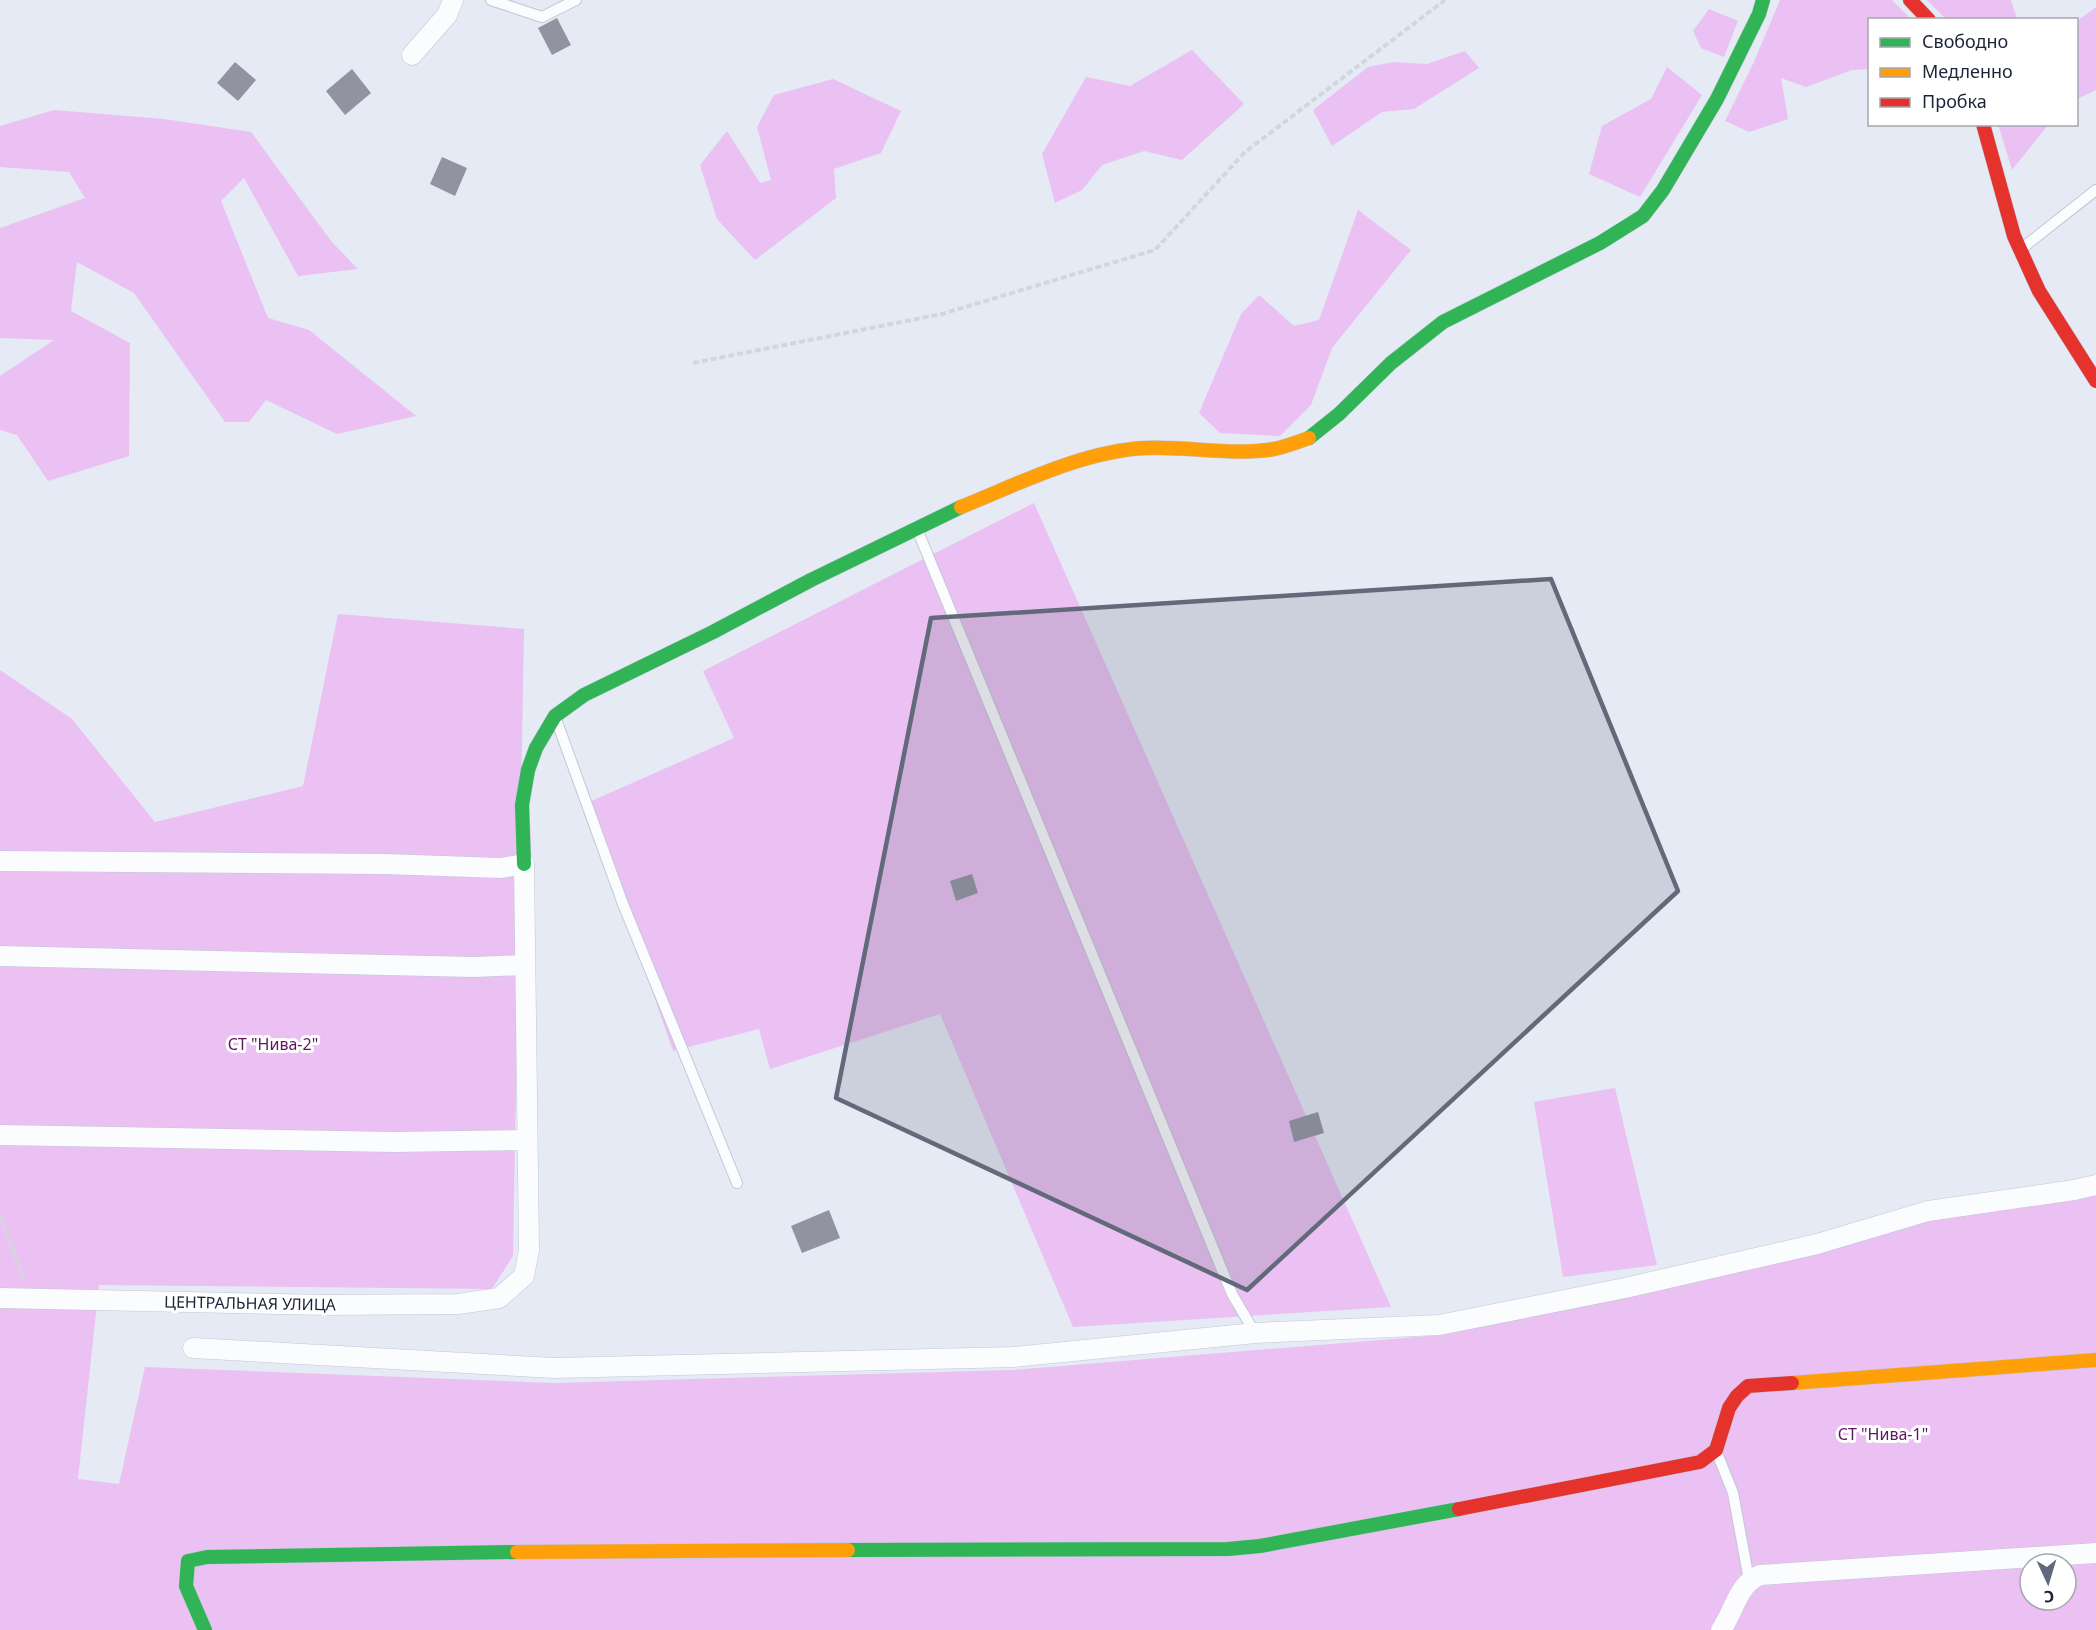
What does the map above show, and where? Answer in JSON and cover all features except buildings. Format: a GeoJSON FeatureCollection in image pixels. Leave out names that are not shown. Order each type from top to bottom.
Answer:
{"type":"FeatureCollection","features":[{"type":"Feature","properties":{"kind":"street"},"geometry":{"type":"LineString","coordinates":[[412,55],[447,15],[453,0]]}},
{"type":"Feature","properties":{"kind":"street"},"geometry":{"type":"LineString","coordinates":[[0,1135],[394,1142],[526,1140],[522,804],[528,770],[536,748],[555,716],[584,695],[916,528],[1058,468],[1114,452],[1145,448],[1220,451],[1274,449],[1308,438],[1339,414],[1390,363],[1443,322],[1600,243],[1643,216],[1663,190],[1717,99],[1759,14],[1763,0]]}},
{"type":"Feature","properties":{"kind":"street"},"geometry":{"type":"LineString","coordinates":[[1910,0],[1927,18]]}},
{"type":"Feature","properties":{"kind":"street"},"geometry":{"type":"LineString","coordinates":[[1984,126],[2014,236],[2039,291],[2096,381]]}},
{"type":"Feature","properties":{"kind":"street"},"geometry":{"type":"LineString","coordinates":[[0,861],[384,864],[501,868],[524,864]]}},
{"type":"Feature","properties":{"kind":"street"},"geometry":{"type":"LineString","coordinates":[[0,956],[474,967],[524,964]]}},
{"type":"Feature","properties":{"kind":"street","name":"ЦЕНТРАЛЬНАЯ УЛИЦА"},"geometry":{"type":"LineString","coordinates":[[0,1298],[358,1305],[458,1304],[499,1298],[524,1276],[529,1250],[526,1140]]}},
{"type":"Feature","properties":{"kind":"street"},"geometry":{"type":"LineString","coordinates":[[192,1347],[555,1368],[1014,1357],[1255,1333],[1439,1325],[1624,1288],[1817,1244],[1928,1211],[2096,1185]]}},
{"type":"Feature","properties":{"kind":"street"},"geometry":{"type":"LineString","coordinates":[[205,1630],[186,1586],[186,1575],[188,1561],[207,1557],[630,1550],[856,1552],[1228,1549],[1260,1546],[1700,1462],[1716,1450],[1729,1408],[1748,1386],[2096,1360]]}},
{"type":"Feature","properties":{"kind":"street"},"geometry":{"type":"LineString","coordinates":[[1722,1630],[1740,1592],[1749,1580],[1760,1575],[2096,1553]]}},
{"type":"Feature","properties":{"kind":"lane"},"geometry":{"type":"LineString","coordinates":[[491,0],[542,17],[576,0]]}},
{"type":"Feature","properties":{"kind":"lane"},"geometry":{"type":"LineString","coordinates":[[2020,249],[2096,189]]}},
{"type":"Feature","properties":{"kind":"lane"},"geometry":{"type":"LineString","coordinates":[[916,528],[1233,1294],[1255,1333]]}},
{"type":"Feature","properties":{"kind":"lane"},"geometry":{"type":"LineString","coordinates":[[555,716],[623,904],[737,1183]]}},
{"type":"Feature","properties":{"kind":"lane"},"geometry":{"type":"LineString","coordinates":[[1716,1450],[1733,1493],[1749,1580]]}},
{"type":"Feature","properties":{"kind":"path"},"geometry":{"type":"LineString","coordinates":[[693,363],[942,314],[1155,250],[1245,152],[1445,0]]}},
{"type":"Feature","properties":{"kind":"path"},"geometry":{"type":"LineString","coordinates":[[0,1214],[30,1299]]}},
{"type":"Feature","properties":{"kind":"highlighted area"},"geometry":{"type":"Polygon","coordinates":[[[1551,579],[1678,891],[1247,1290],[836,1098],[931,618],[1551,579]]]}},
{"type":"Feature","properties":{"kind":"green space"},"geometry":{"type":"Polygon","coordinates":[[[1780,0],[1892,0],[1910,18],[1868,18],[1868,69],[1852,70],[1806,87],[1781,78],[1788,119],[1749,132],[1725,121],[1754,62],[1780,0]]]}},
{"type":"Feature","properties":{"kind":"green space"},"geometry":{"type":"Polygon","coordinates":[[[1927,0],[2011,0],[2017,18],[1945,18],[1927,0]]]}},
{"type":"Feature","properties":{"kind":"green space"},"geometry":{"type":"Polygon","coordinates":[[[2096,7],[2096,90],[2078,99],[2078,20],[2096,7]]]}},
{"type":"Feature","properties":{"kind":"green space"},"geometry":{"type":"Polygon","coordinates":[[[1709,9],[1738,21],[1724,57],[1701,48],[1693,31],[1709,9]]]}},
{"type":"Feature","properties":{"kind":"green space"},"geometry":{"type":"Polygon","coordinates":[[[1192,50],[1244,104],[1182,160],[1144,151],[1102,165],[1082,190],[1055,203],[1042,154],[1086,77],[1130,86],[1192,50]]]}},
{"type":"Feature","properties":{"kind":"green space"},"geometry":{"type":"Polygon","coordinates":[[[1465,51],[1479,68],[1414,109],[1382,112],[1332,146],[1313,110],[1368,67],[1394,62],[1427,64],[1465,51]]]}},
{"type":"Feature","properties":{"kind":"green space"},"geometry":{"type":"Polygon","coordinates":[[[1667,67],[1702,95],[1640,197],[1589,174],[1602,126],[1651,99],[1667,67]]]}},
{"type":"Feature","properties":{"kind":"green space"},"geometry":{"type":"Polygon","coordinates":[[[833,79],[901,111],[881,153],[834,169],[836,198],[755,260],[717,219],[700,165],[727,131],[760,183],[771,180],[757,127],[774,95],[833,79]]]}},
{"type":"Feature","properties":{"kind":"green space"},"geometry":{"type":"Polygon","coordinates":[[[54,110],[164,119],[251,132],[331,241],[358,269],[298,276],[244,178],[221,201],[268,318],[309,330],[416,416],[337,434],[266,400],[249,422],[225,422],[134,293],[77,262],[71,311],[130,343],[129,456],[48,481],[17,435],[0,430],[0,376],[54,340],[0,338],[0,228],[85,198],[69,172],[0,167],[0,126],[54,110]]]}},
{"type":"Feature","properties":{"kind":"green space"},"geometry":{"type":"Polygon","coordinates":[[[1999,126],[2047,126],[2012,170],[1999,126]]]}},
{"type":"Feature","properties":{"kind":"green space"},"geometry":{"type":"Polygon","coordinates":[[[1358,210],[1411,250],[1332,348],[1311,405],[1280,436],[1220,433],[1199,413],[1241,314],[1259,295],[1294,326],[1319,320],[1358,210]]]}},
{"type":"Feature","properties":{"kind":"green space"},"geometry":{"type":"Polygon","coordinates":[[[1034,503],[1391,1307],[1073,1327],[940,1014],[770,1069],[759,1029],[673,1051],[587,803],[734,738],[703,671],[1034,503]]]}},
{"type":"Feature","properties":{"kind":"green space","name":"СТ \"Нива-1\""},"geometry":{"type":"Polygon","coordinates":[[[338,614],[524,629],[513,1256],[492,1289],[99,1285],[78,1479],[119,1484],[145,1367],[554,1383],[1013,1370],[1442,1335],[1669,1288],[1924,1221],[2096,1191],[2096,1630],[0,1630],[0,670],[72,719],[155,822],[303,786],[338,614]]]}},
{"type":"Feature","properties":{"kind":"green space"},"geometry":{"type":"Polygon","coordinates":[[[1615,1088],[1657,1265],[1563,1277],[1534,1102],[1615,1088]]]}},
{"type":"Feature","properties":{"kind":"traffic: fast"},"geometry":{"type":"LineString","coordinates":[[1309,438],[1339,414],[1391,363],[1443,322],[1600,243],[1643,216],[1663,190],[1717,99],[1759,14],[1763,0]]}},
{"type":"Feature","properties":{"kind":"traffic: fast"},"geometry":{"type":"LineString","coordinates":[[524,864],[522,805],[528,770],[536,748],[555,716],[584,695],[961,507]]}},
{"type":"Feature","properties":{"kind":"traffic: fast"},"geometry":{"type":"LineString","coordinates":[[848,1550],[1228,1549],[1260,1546],[1459,1509]]}},
{"type":"Feature","properties":{"kind":"traffic: fast"},"geometry":{"type":"LineString","coordinates":[[205,1630],[186,1586],[188,1561],[207,1557],[517,1552]]}},
{"type":"Feature","properties":{"kind":"traffic: slow"},"geometry":{"type":"LineString","coordinates":[[961,507],[1051,470],[1122,450],[1161,448],[1258,451],[1278,448],[1309,438]]}},
{"type":"Feature","properties":{"kind":"traffic: slow"},"geometry":{"type":"LineString","coordinates":[[1792,1383],[2096,1360]]}},
{"type":"Feature","properties":{"kind":"traffic: slow"},"geometry":{"type":"LineString","coordinates":[[517,1552],[848,1550]]}},
{"type":"Feature","properties":{"kind":"traffic: jam"},"geometry":{"type":"LineString","coordinates":[[1910,0],[1927,18]]}},
{"type":"Feature","properties":{"kind":"traffic: jam"},"geometry":{"type":"LineString","coordinates":[[1984,126],[2014,236],[2039,291],[2096,381]]}},
{"type":"Feature","properties":{"kind":"traffic: jam"},"geometry":{"type":"LineString","coordinates":[[1459,1509],[1700,1462],[1716,1450],[1729,1408],[1748,1386],[1792,1383]]}},
{"type":"Feature","properties":{"kind":"park label","name":"СТ \"Нива-2\""},"geometry":{"type":"Point","coordinates":[273,1044]}}]}
